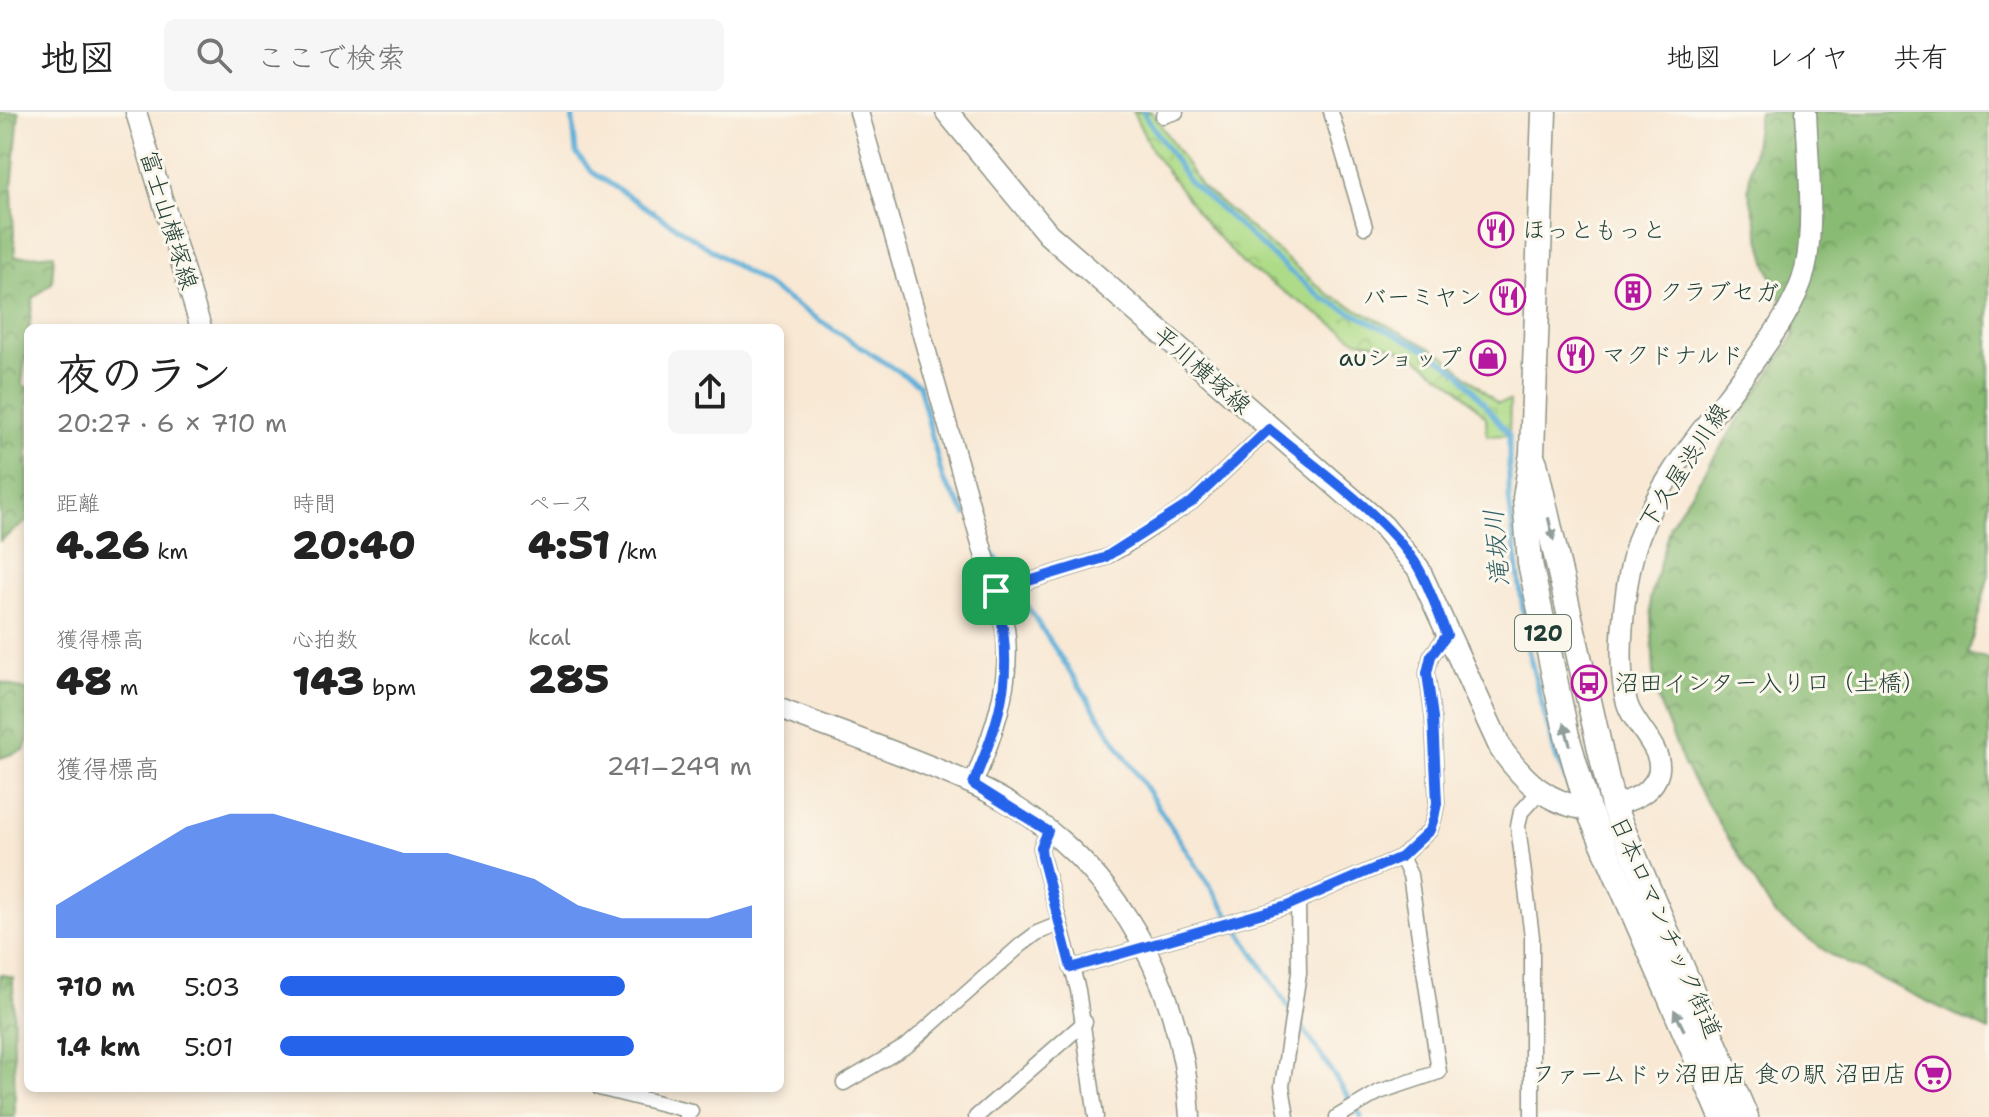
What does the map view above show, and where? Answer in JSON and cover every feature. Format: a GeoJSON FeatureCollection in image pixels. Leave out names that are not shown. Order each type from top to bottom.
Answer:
{"type":"FeatureCollection","features":[{"type":"Feature","properties":{"kind":"highway","name":"日本ロマンチック街道"},"geometry":{"type":"LineString","coordinates":[[1544,112],[1532,453],[1525,498],[1530,563],[1546,649],[1588,809],[1722,1117]]}},
{"type":"Feature","properties":{"kind":"highway","name":"日本ロマンチック街道"},"geometry":{"type":"LineString","coordinates":[[1532,453],[1613,806],[1746,1117]]}},
{"type":"Feature","properties":{"kind":"highway"},"geometry":{"type":"LineString","coordinates":[[1588,809],[1613,806]]}},
{"type":"Feature","properties":{"kind":"main road","name":"富士山横塚線"},"geometry":{"type":"LineString","coordinates":[[136,112],[200,324]]}},
{"type":"Feature","properties":{"kind":"main road","name":"平川横塚線"},"geometry":{"type":"LineString","coordinates":[[947,112],[1048,234],[1383,526],[1402,546],[1418,568],[1501,749],[1518,773],[1539,792],[1564,805],[1588,809]]}},
{"type":"Feature","properties":{"kind":"main road","name":"下久屋渋川線"},"geometry":{"type":"LineString","coordinates":[[1613,806],[1642,795],[1657,777],[1659,765],[1629,709],[1624,688],[1627,597],[1634,552],[1655,503],[1767,344],[1805,272],[1809,244],[1806,112]]}},
{"type":"Feature","properties":{"kind":"main road"},"geometry":{"type":"LineString","coordinates":[[784,711],[973,784],[1048,831],[1100,881],[1145,947],[1170,999],[1178,1027],[1190,1117]]}},
{"type":"Feature","properties":{"kind":"street"},"geometry":{"type":"LineString","coordinates":[[859,112],[996,591],[1007,645],[1005,681],[996,720],[973,784]]}},
{"type":"Feature","properties":{"kind":"street"},"geometry":{"type":"LineString","coordinates":[[1331,112],[1365,227]]}},
{"type":"Feature","properties":{"kind":"street"},"geometry":{"type":"LineString","coordinates":[[996,591],[1104,558],[1121,549],[1192,502],[1269,429]]}},
{"type":"Feature","properties":{"kind":"street"},"geometry":{"type":"LineString","coordinates":[[1071,968],[1298,902],[1401,857],[1430,830],[1434,818],[1437,803],[1433,718],[1427,673],[1431,656],[1447,635]]}},
{"type":"Feature","properties":{"kind":"street"},"geometry":{"type":"LineString","coordinates":[[1532,1117],[1532,937],[1518,826],[1521,812],[1539,792]]}},
{"type":"Feature","properties":{"kind":"street"},"geometry":{"type":"LineString","coordinates":[[1048,831],[1041,847],[1042,857],[1085,1022],[1096,1117]]}},
{"type":"Feature","properties":{"kind":"street"},"geometry":{"type":"LineString","coordinates":[[1337,1117],[1379,1092],[1439,1072],[1410,875],[1401,857]]}},
{"type":"Feature","properties":{"kind":"street"},"geometry":{"type":"LineString","coordinates":[[1287,1117],[1282,1086],[1299,973],[1298,902]]}},
{"type":"Feature","properties":{"kind":"street"},"geometry":{"type":"LineString","coordinates":[[844,1083],[908,1045],[1029,939],[1059,924]]}},
{"type":"Feature","properties":{"kind":"street"},"geometry":{"type":"LineString","coordinates":[[976,1117],[1085,1022]]}},
{"type":"Feature","properties":{"kind":"street"},"geometry":{"type":"LineString","coordinates":[[615,1092],[691,1111],[686,1117]]}},
{"type":"Feature","properties":{"kind":"green space"},"geometry":{"type":"Polygon","coordinates":[[[0,112],[19,112],[12,189],[15,257],[54,254],[52,283],[33,298],[30,324],[24,324],[24,523],[0,541],[0,112]]]}},
{"type":"Feature","properties":{"kind":"green space"},"geometry":{"type":"Polygon","coordinates":[[[1133,112],[1152,112],[1201,186],[1328,294],[1444,355],[1497,403],[1510,401],[1509,435],[1487,436],[1486,417],[1458,388],[1413,355],[1384,344],[1358,341],[1243,264],[1209,227],[1152,151],[1133,112]]]}},
{"type":"Feature","properties":{"kind":"green space"},"geometry":{"type":"Polygon","coordinates":[[[1759,112],[1989,112],[1989,574],[1968,655],[1989,658],[1989,1031],[1834,957],[1775,915],[1685,767],[1655,692],[1650,599],[1670,525],[1795,334],[1766,262],[1748,189],[1759,112]]]}},
{"type":"Feature","properties":{"kind":"green space"},"geometry":{"type":"Polygon","coordinates":[[[0,682],[24,690],[24,750],[0,758],[0,682]]]}},
{"type":"Feature","properties":{"kind":"green space"},"geometry":{"type":"Polygon","coordinates":[[[0,974],[13,978],[15,1117],[0,1117],[0,974]]]}},
{"type":"Feature","properties":{"kind":"waterway"},"geometry":{"type":"LineString","coordinates":[[572,112],[576,153],[593,173],[919,385],[943,480],[966,514]]}},
{"type":"Feature","properties":{"kind":"waterway","name":"滝坂川"},"geometry":{"type":"LineString","coordinates":[[1143,112],[1188,180],[1286,268],[1324,299],[1425,349],[1460,373],[1509,435],[1509,499],[1528,650],[1555,754],[1573,797]]}},
{"type":"Feature","properties":{"kind":"waterway"},"geometry":{"type":"LineString","coordinates":[[992,552],[1290,1009]]}},
{"type":"Feature","properties":{"kind":"waterway"},"geometry":{"type":"LineString","coordinates":[[1296,1017],[1361,1117]]}},
{"type":"Feature","properties":{"kind":"place","name":"ほっともっと"},"geometry":{"type":"Point","coordinates":[1496,230]}},
{"type":"Feature","properties":{"kind":"place","name":"クラブセガ"},"geometry":{"type":"Point","coordinates":[1633,292]}},
{"type":"Feature","properties":{"kind":"place","name":"バーミヤン"},"geometry":{"type":"Point","coordinates":[1508,297]}},
{"type":"Feature","properties":{"kind":"place","name":"マクドナルド"},"geometry":{"type":"Point","coordinates":[1576,355]}},
{"type":"Feature","properties":{"kind":"place","name":"auショップ"},"geometry":{"type":"Point","coordinates":[1488,358]}},
{"type":"Feature","properties":{"kind":"place","name":"沼田インター入り口（土橋）"},"geometry":{"type":"Point","coordinates":[1589,683]}},
{"type":"Feature","properties":{"kind":"place","name":"ファームドゥ沼田店 食の駅 沼田店"},"geometry":{"type":"Point","coordinates":[1933,1074]}},
{"type":"Feature","properties":{"kind":"route"},"geometry":{"type":"LineString","coordinates":[[1269,429],[1383,526],[1402,546],[1418,568],[1447,635],[1431,656],[1427,673],[1433,718],[1437,803],[1430,830],[1401,857],[1287,906],[1071,968],[1042,857],[1041,847],[1048,831],[973,784],[996,720],[1005,681],[1007,645],[996,591],[1104,558],[1121,549],[1192,502],[1269,429]]}}]}
